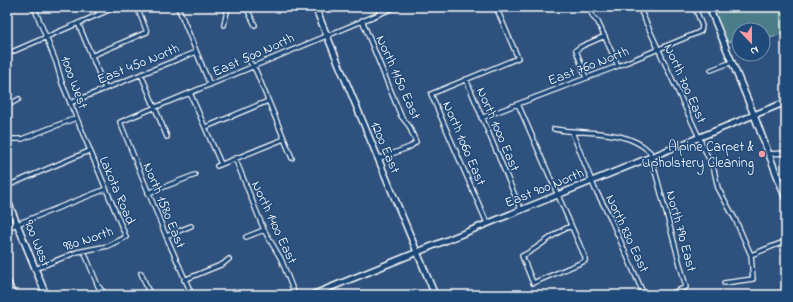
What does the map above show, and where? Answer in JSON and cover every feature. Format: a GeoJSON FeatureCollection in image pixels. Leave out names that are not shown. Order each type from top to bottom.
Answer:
{"type":"FeatureCollection","features":[{"type":"Feature","properties":{"kind":"street","name":"1000 West"},"geometry":{"type":"LineString","coordinates":[[34,7],[89,151]]}},
{"type":"Feature","properties":{"kind":"street"},"geometry":{"type":"LineString","coordinates":[[96,7],[99,14]]}},
{"type":"Feature","properties":{"kind":"street"},"geometry":{"type":"LineString","coordinates":[[7,54],[46,38],[78,22],[116,7]]}},
{"type":"Feature","properties":{"kind":"street"},"geometry":{"type":"LineString","coordinates":[[91,56],[147,32],[137,7]]}},
{"type":"Feature","properties":{"kind":"street"},"geometry":{"type":"LineString","coordinates":[[178,7],[210,85]]}},
{"type":"Feature","properties":{"kind":"street"},"geometry":{"type":"LineString","coordinates":[[224,24],[228,7]]}},
{"type":"Feature","properties":{"kind":"street"},"geometry":{"type":"LineString","coordinates":[[246,7],[254,25]]}},
{"type":"Feature","properties":{"kind":"street","name":"1200 East"},"geometry":{"type":"LineString","coordinates":[[315,7],[435,295]]}},
{"type":"Feature","properties":{"kind":"street"},"geometry":{"type":"LineString","coordinates":[[377,7],[380,13]]}},
{"type":"Feature","properties":{"kind":"street","name":"East 500 North"},"geometry":{"type":"LineString","coordinates":[[120,122],[396,7]]}},
{"type":"Feature","properties":{"kind":"street"},"geometry":{"type":"LineString","coordinates":[[466,79],[518,58],[496,7]]}},
{"type":"Feature","properties":{"kind":"street"},"geometry":{"type":"LineString","coordinates":[[589,7],[590,12],[598,22],[605,36],[618,66]]}},
{"type":"Feature","properties":{"kind":"street","name":"North 700 East"},"geometry":{"type":"LineString","coordinates":[[639,7],[714,170],[718,188],[735,219],[751,255],[753,279],[724,283]]}},
{"type":"Feature","properties":{"kind":"street","name":"East 760 North"},"geometry":{"type":"LineString","coordinates":[[481,118],[618,66],[701,31],[702,26],[695,7]]}},
{"type":"Feature","properties":{"kind":"street"},"geometry":{"type":"LineString","coordinates":[[709,7],[731,60]]}},
{"type":"Feature","properties":{"kind":"street","name":"North 1150 East"},"geometry":{"type":"LineString","coordinates":[[362,20],[401,116],[409,126],[416,142],[410,147],[378,159]]}},
{"type":"Feature","properties":{"kind":"street"},"geometry":{"type":"LineString","coordinates":[[78,22],[105,88]]}},
{"type":"Feature","properties":{"kind":"street"},"geometry":{"type":"LineString","coordinates":[[586,78],[576,50],[605,36]]}},
{"type":"Feature","properties":{"kind":"street","name":"East 450 North"},"geometry":{"type":"LineString","coordinates":[[70,103],[196,52]]}},
{"type":"Feature","properties":{"kind":"street"},"geometry":{"type":"LineString","coordinates":[[245,55],[254,66],[292,158]]}},
{"type":"Feature","properties":{"kind":"street"},"geometry":{"type":"LineString","coordinates":[[711,70],[732,62],[786,199]]}},
{"type":"Feature","properties":{"kind":"street"},"geometry":{"type":"LineString","coordinates":[[141,74],[167,137]]}},
{"type":"Feature","properties":{"kind":"street","name":"North 1060 East"},"geometry":{"type":"LineString","coordinates":[[466,79],[432,94],[487,223]]}},
{"type":"Feature","properties":{"kind":"street","name":"North 1000 East"},"geometry":{"type":"LineString","coordinates":[[466,79],[481,118],[521,210]]}},
{"type":"Feature","properties":{"kind":"street"},"geometry":{"type":"LineString","coordinates":[[190,93],[221,164]]}},
{"type":"Feature","properties":{"kind":"street"},"geometry":{"type":"LineString","coordinates":[[7,106],[19,99]]}},
{"type":"Feature","properties":{"kind":"street"},"geometry":{"type":"LineString","coordinates":[[206,127],[268,101]]}},
{"type":"Feature","properties":{"kind":"street","name":"East 900 North"},"geometry":{"type":"LineString","coordinates":[[312,295],[786,102]]}},
{"type":"Feature","properties":{"kind":"street"},"geometry":{"type":"LineString","coordinates":[[518,104],[558,195],[571,226],[585,261],[533,283],[522,256],[538,248],[552,234],[571,226]]}},
{"type":"Feature","properties":{"kind":"street"},"geometry":{"type":"LineString","coordinates":[[12,140],[22,139],[76,118]]}},
{"type":"Feature","properties":{"kind":"street","name":"North 1580 East"},"geometry":{"type":"LineString","coordinates":[[120,122],[184,280],[192,295]]}},
{"type":"Feature","properties":{"kind":"street"},"geometry":{"type":"LineString","coordinates":[[554,129],[602,134],[634,141],[650,152],[650,158]]}},
{"type":"Feature","properties":{"kind":"street","name":"North 830 East"},"geometry":{"type":"LineString","coordinates":[[572,132],[592,181],[609,215],[644,295]]}},
{"type":"Feature","properties":{"kind":"street"},"geometry":{"type":"LineString","coordinates":[[217,166],[284,139]]}},
{"type":"Feature","properties":{"kind":"street"},"geometry":{"type":"LineString","coordinates":[[7,186],[89,151]]}},
{"type":"Feature","properties":{"kind":"street","name":"Lakota Road"},"geometry":{"type":"LineString","coordinates":[[89,151],[126,237]]}},
{"type":"Feature","properties":{"kind":"street"},"geometry":{"type":"LineString","coordinates":[[768,154],[786,153]]}},
{"type":"Feature","properties":{"kind":"street","name":"North 1400 East"},"geometry":{"type":"LineString","coordinates":[[235,158],[264,230],[281,259],[295,295]]}},
{"type":"Feature","properties":{"kind":"street","name":"North 790 East"},"geometry":{"type":"LineString","coordinates":[[650,158],[686,287],[668,295]]}},
{"type":"Feature","properties":{"kind":"street"},"geometry":{"type":"LineString","coordinates":[[148,193],[195,175]]}},
{"type":"Feature","properties":{"kind":"street"},"geometry":{"type":"LineString","coordinates":[[7,228],[106,189]]}},
{"type":"Feature","properties":{"kind":"street","name":"900 West"},"geometry":{"type":"LineString","coordinates":[[7,200],[46,295]]}},
{"type":"Feature","properties":{"kind":"street"},"geometry":{"type":"LineString","coordinates":[[166,236],[191,226]]}},
{"type":"Feature","properties":{"kind":"street"},"geometry":{"type":"LineString","coordinates":[[246,237],[264,230]]}},
{"type":"Feature","properties":{"kind":"street","name":"980 North"},"geometry":{"type":"LineString","coordinates":[[35,269],[84,251],[108,246],[126,237]]}},
{"type":"Feature","properties":{"kind":"street"},"geometry":{"type":"LineString","coordinates":[[751,255],[786,241]]}},
{"type":"Feature","properties":{"kind":"street"},"geometry":{"type":"LineString","coordinates":[[84,251],[95,280],[106,295]]}},
{"type":"Feature","properties":{"kind":"street"},"geometry":{"type":"LineString","coordinates":[[184,280],[223,264],[229,259]]}},
{"type":"Feature","properties":{"kind":"street"},"geometry":{"type":"LineString","coordinates":[[139,295],[150,293],[142,273]]}},
{"type":"Feature","properties":{"kind":"street"},"geometry":{"type":"LineString","coordinates":[[7,278],[14,295]]}},
{"type":"Feature","properties":{"kind":"green space"},"geometry":{"type":"Polygon","coordinates":[[[712,7],[786,7],[786,32],[771,38],[771,22],[731,22],[731,41],[726,43],[712,7]]]}},
{"type":"Feature","properties":{"kind":"place","name":"Alpine Carpet & Upholstery Cleaning"},"geometry":{"type":"Point","coordinates":[762,154]}}]}
